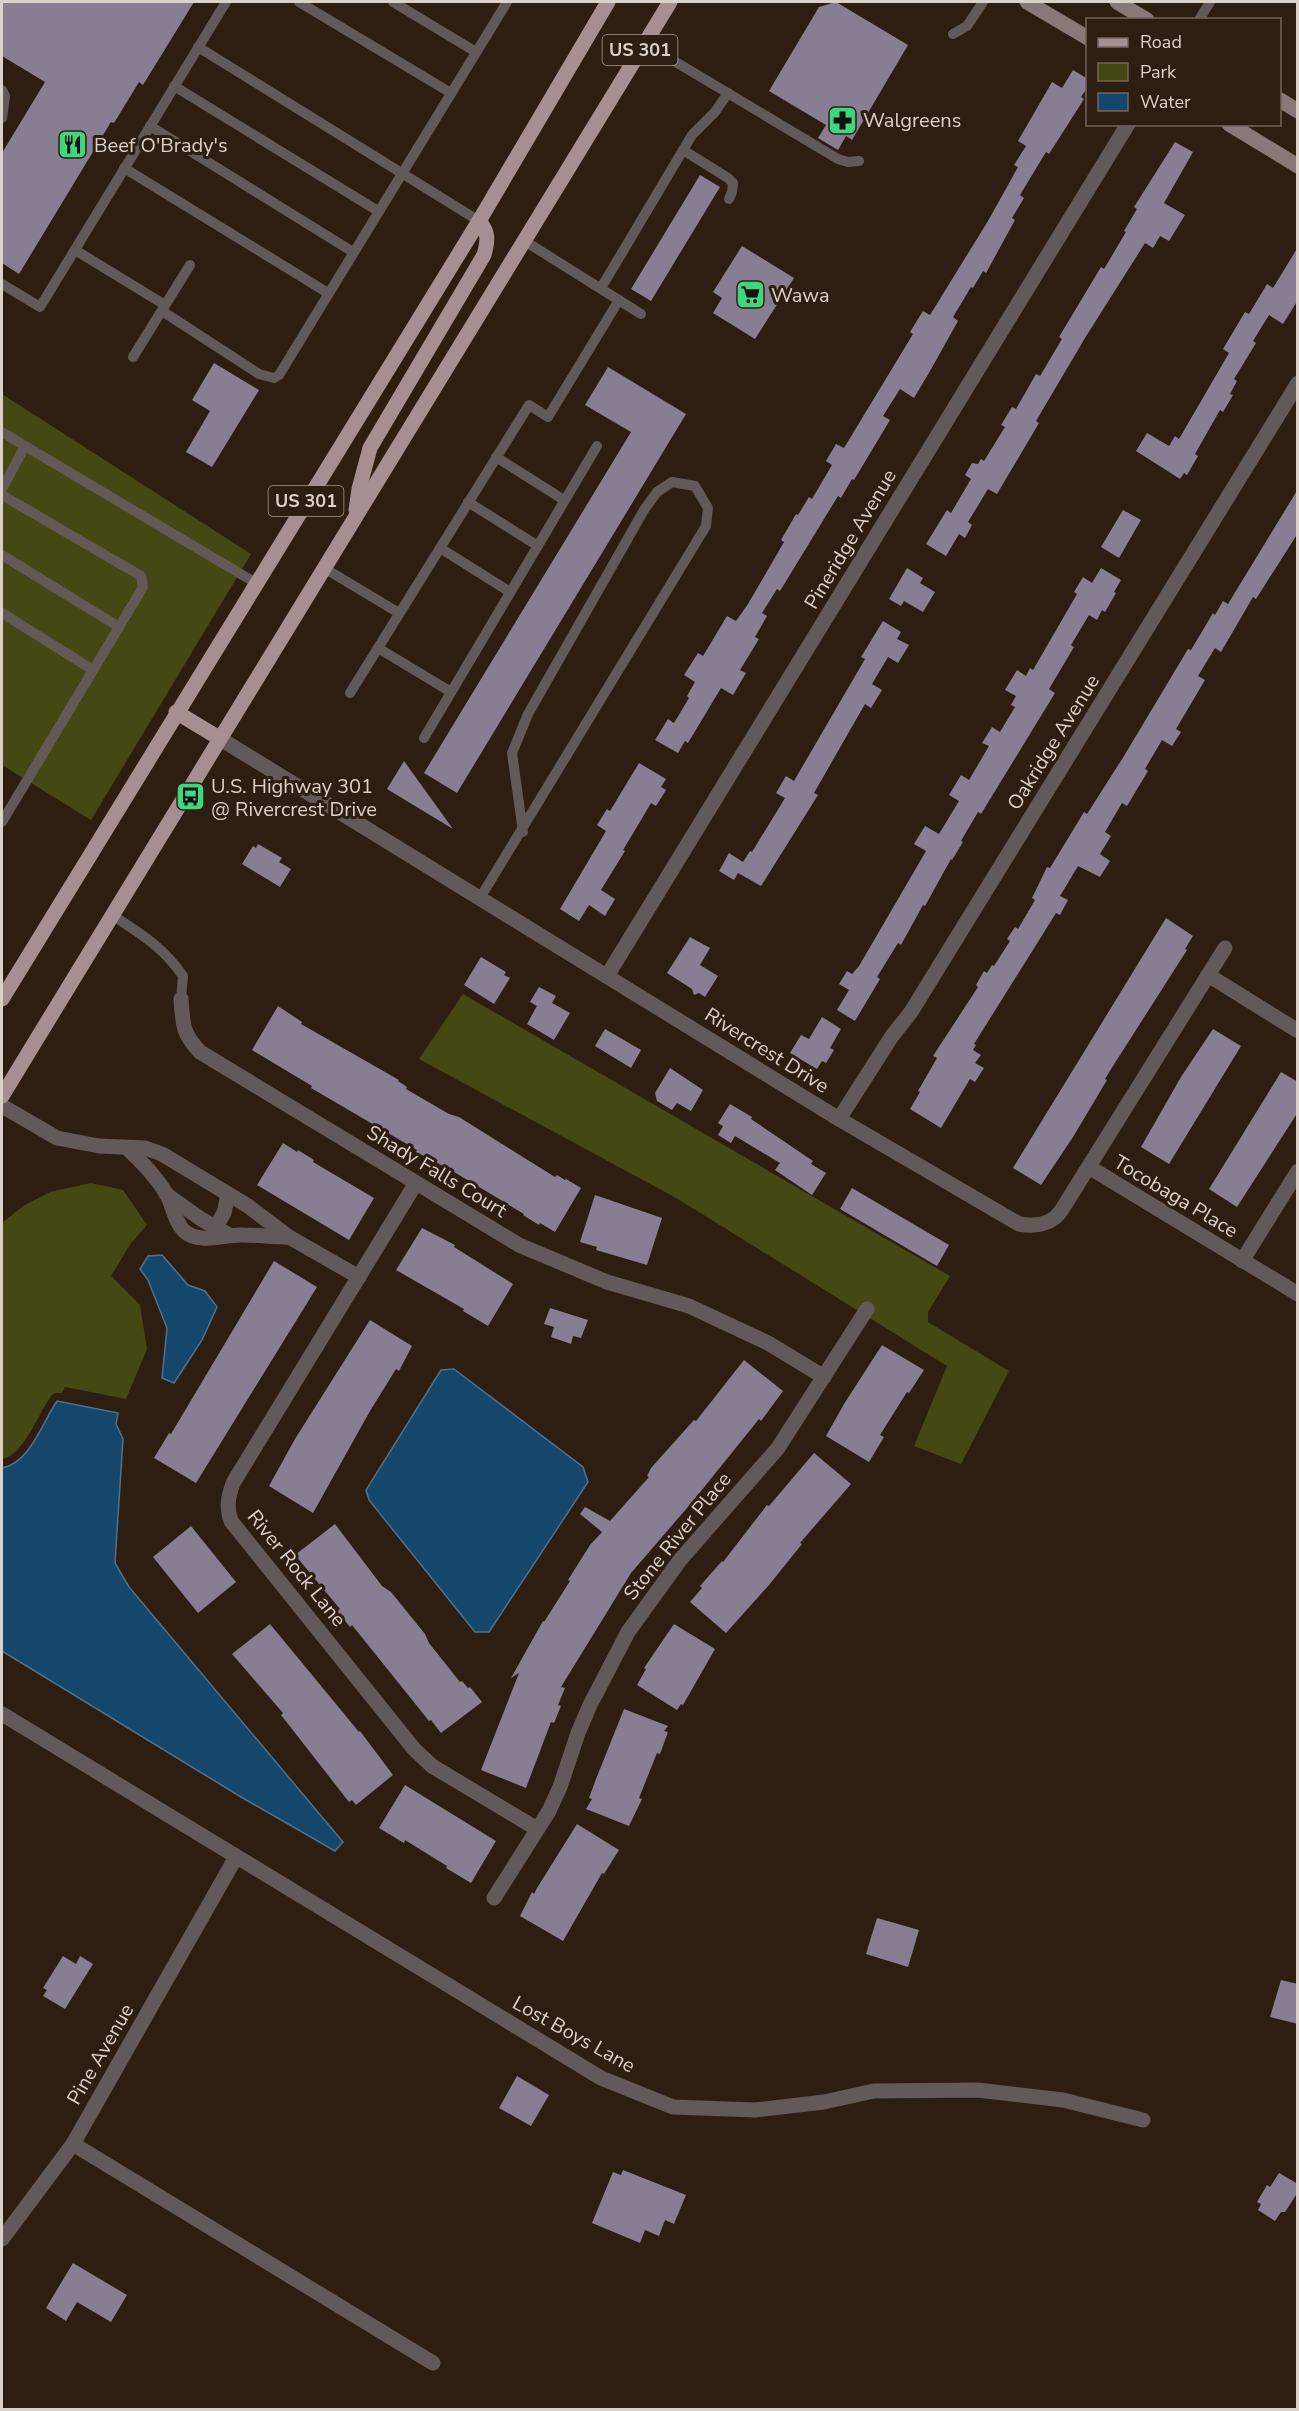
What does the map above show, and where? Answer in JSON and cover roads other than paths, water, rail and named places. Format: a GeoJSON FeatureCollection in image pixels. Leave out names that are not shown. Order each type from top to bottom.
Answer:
{"type":"FeatureCollection","features":[{"type":"Feature","properties":{"kind":"main road","name":"US 301"},"geometry":{"type":"LineString","coordinates":[[2,999],[479,221],[608,2]]}},
{"type":"Feature","properties":{"kind":"main road","name":"US 301"},"geometry":{"type":"LineString","coordinates":[[2,1096],[670,2]]}},
{"type":"Feature","properties":{"kind":"main road"},"geometry":{"type":"LineString","coordinates":[[1027,2],[1086,37]]}},
{"type":"Feature","properties":{"kind":"main road"},"geometry":{"type":"LineString","coordinates":[[1117,2],[1145,18]]}},
{"type":"Feature","properties":{"kind":"main road"},"geometry":{"type":"LineString","coordinates":[[1281,101],[1298,111]]}},
{"type":"Feature","properties":{"kind":"main road"},"geometry":{"type":"LineString","coordinates":[[1232,126],[1298,166]]}},
{"type":"Feature","properties":{"kind":"main road"},"geometry":{"type":"LineString","coordinates":[[355,516],[359,489],[370,448],[484,255],[488,235],[486,228],[479,221]]}},
{"type":"Feature","properties":{"kind":"main road"},"geometry":{"type":"LineString","coordinates":[[176,712],[219,738]]}},
{"type":"Feature","properties":{"kind":"street","name":"Pineridge Avenue"},"geometry":{"type":"LineString","coordinates":[[607,976],[1127,126]]}},
{"type":"Feature","properties":{"kind":"street","name":"Oakridge Avenue"},"geometry":{"type":"LineString","coordinates":[[839,1119],[892,1036],[911,1012],[1298,383]]}},
{"type":"Feature","properties":{"kind":"street","name":"Rivercrest Drive"},"geometry":{"type":"LineString","coordinates":[[219,738],[839,1119],[1007,1218],[1030,1226],[1038,1226],[1057,1217],[1225,948]]}},
{"type":"Feature","properties":{"kind":"street"},"geometry":{"type":"LineString","coordinates":[[1208,975],[1298,1031]]}},
{"type":"Feature","properties":{"kind":"street","name":"Shady Falls Court"},"geometry":{"type":"LineString","coordinates":[[181,999],[183,1027],[187,1039],[200,1052],[519,1245],[607,1282],[689,1306],[768,1343],[824,1377]]}},
{"type":"Feature","properties":{"kind":"street"},"geometry":{"type":"LineString","coordinates":[[2,1106],[57,1138],[89,1145],[146,1148],[162,1154],[248,1206],[289,1237],[358,1277]]}},
{"type":"Feature","properties":{"kind":"street"},"geometry":{"type":"LineString","coordinates":[[127,1148],[143,1164],[166,1194],[184,1230],[204,1238],[222,1232],[289,1237]]}},
{"type":"Feature","properties":{"kind":"street","name":"Tocobaga Place"},"geometry":{"type":"LineString","coordinates":[[1089,1167],[1298,1294]]}},
{"type":"Feature","properties":{"kind":"street","name":"Tocobaga Place"},"geometry":{"type":"LineString","coordinates":[[1242,1261],[1298,1170]]}},
{"type":"Feature","properties":{"kind":"street","name":"River Rock Lane"},"geometry":{"type":"LineString","coordinates":[[416,1183],[233,1483],[227,1509],[231,1521],[414,1749],[432,1766],[537,1829]]}},
{"type":"Feature","properties":{"kind":"street"},"geometry":{"type":"LineString","coordinates":[[222,1232],[228,1194]]}},
{"type":"Feature","properties":{"kind":"street","name":"Stone River Place"},"geometry":{"type":"LineString","coordinates":[[494,1898],[537,1829],[560,1786],[590,1705],[628,1632],[680,1560],[778,1448],[867,1309]]}},
{"type":"Feature","properties":{"kind":"street"},"geometry":{"type":"LineString","coordinates":[[2,1714],[236,1857]]}},
{"type":"Feature","properties":{"kind":"street","name":"Lost Boys Lane"},"geometry":{"type":"LineString","coordinates":[[236,1857],[602,2078],[673,2107],[755,2110],[824,2102],[874,2091],[978,2090],[1063,2100],[1143,2120]]}},
{"type":"Feature","properties":{"kind":"street","name":"Pine Avenue"},"geometry":{"type":"LineString","coordinates":[[2,2240],[73,2144],[236,1857]]}},
{"type":"Feature","properties":{"kind":"street"},"geometry":{"type":"LineString","coordinates":[[73,2144],[433,2363]]}},
{"type":"Feature","properties":{"kind":"lane"},"geometry":{"type":"LineString","coordinates":[[2,284],[40,307],[226,2]]}},
{"type":"Feature","properties":{"kind":"lane"},"geometry":{"type":"LineString","coordinates":[[299,2],[451,93]]}},
{"type":"Feature","properties":{"kind":"lane"},"geometry":{"type":"LineString","coordinates":[[393,2],[476,52]]}},
{"type":"Feature","properties":{"kind":"lane"},"geometry":{"type":"LineString","coordinates":[[75,250],[259,374],[274,378],[279,375],[507,2]]}},
{"type":"Feature","properties":{"kind":"lane"},"geometry":{"type":"LineString","coordinates":[[953,34],[967,26],[983,2]]}},
{"type":"Feature","properties":{"kind":"lane"},"geometry":{"type":"LineString","coordinates":[[1200,18],[1210,2]]}},
{"type":"Feature","properties":{"kind":"lane"},"geometry":{"type":"LineString","coordinates":[[644,43],[838,159],[848,162],[859,161]]}},
{"type":"Feature","properties":{"kind":"lane"},"geometry":{"type":"LineString","coordinates":[[198,47],[479,221]]}},
{"type":"Feature","properties":{"kind":"lane"},"geometry":{"type":"LineString","coordinates":[[174,86],[378,211]]}},
{"type":"Feature","properties":{"kind":"lane"},"geometry":{"type":"LineString","coordinates":[[2,90],[5,96],[2,117]]}},
{"type":"Feature","properties":{"kind":"lane"},"geometry":{"type":"LineString","coordinates":[[600,288],[692,135],[715,112],[728,93]]}},
{"type":"Feature","properties":{"kind":"lane"},"geometry":{"type":"LineString","coordinates":[[150,126],[353,252]]}},
{"type":"Feature","properties":{"kind":"lane"},"geometry":{"type":"LineString","coordinates":[[683,150],[728,178],[732,183],[729,199]]}},
{"type":"Feature","properties":{"kind":"lane"},"geometry":{"type":"LineString","coordinates":[[124,168],[328,293]]}},
{"type":"Feature","properties":{"kind":"lane"},"geometry":{"type":"LineString","coordinates":[[523,240],[641,314]]}},
{"type":"Feature","properties":{"kind":"lane"},"geometry":{"type":"LineString","coordinates":[[133,357],[190,265]]}},
{"type":"Feature","properties":{"kind":"lane"},"geometry":{"type":"LineString","coordinates":[[350,693],[529,405],[548,417],[619,300]]}},
{"type":"Feature","properties":{"kind":"lane"},"geometry":{"type":"LineString","coordinates":[[2,432],[256,583]]}},
{"type":"Feature","properties":{"kind":"lane"},"geometry":{"type":"LineString","coordinates":[[2,489],[25,446]]}},
{"type":"Feature","properties":{"kind":"lane"},"geometry":{"type":"LineString","coordinates":[[424,738],[597,446]]}},
{"type":"Feature","properties":{"kind":"lane"},"geometry":{"type":"LineString","coordinates":[[496,458],[564,500]]}},
{"type":"Feature","properties":{"kind":"lane"},"geometry":{"type":"LineString","coordinates":[[480,898],[523,831],[706,526],[708,508],[695,486],[672,482],[657,492],[644,510],[528,714],[512,753],[523,831]]}},
{"type":"Feature","properties":{"kind":"lane"},"geometry":{"type":"LineString","coordinates":[[2,495],[141,576],[143,587],[2,822]]}},
{"type":"Feature","properties":{"kind":"lane"},"geometry":{"type":"LineString","coordinates":[[468,502],[538,546]]}},
{"type":"Feature","properties":{"kind":"lane"},"geometry":{"type":"LineString","coordinates":[[440,548],[510,592]]}},
{"type":"Feature","properties":{"kind":"lane"},"geometry":{"type":"LineString","coordinates":[[2,555],[119,627]]}},
{"type":"Feature","properties":{"kind":"lane"},"geometry":{"type":"LineString","coordinates":[[324,568],[399,614]]}},
{"type":"Feature","properties":{"kind":"lane"},"geometry":{"type":"LineString","coordinates":[[2,613],[93,670]]}},
{"type":"Feature","properties":{"kind":"lane"},"geometry":{"type":"LineString","coordinates":[[378,648],[451,692]]}},
{"type":"Feature","properties":{"kind":"lane","name":"Shady Falls Court"},"geometry":{"type":"LineString","coordinates":[[112,915],[156,944],[171,958],[183,976],[181,999]]}},
{"type":"Feature","properties":{"kind":"water"},"geometry":{"type":"Polygon","coordinates":[[[162,1255],[188,1285],[205,1291],[217,1307],[202,1340],[174,1383],[162,1378],[167,1328],[148,1280],[140,1269],[148,1256],[162,1255]]]}},
{"type":"Feature","properties":{"kind":"water"},"geometry":{"type":"Polygon","coordinates":[[[454,1369],[583,1467],[588,1482],[489,1632],[475,1632],[369,1500],[366,1490],[441,1370],[454,1369]]]}},
{"type":"Feature","properties":{"kind":"water"},"geometry":{"type":"Polygon","coordinates":[[[57,1401],[118,1413],[116,1424],[123,1439],[115,1563],[129,1587],[343,1842],[335,1851],[241,1797],[2,1651],[2,1468],[12,1465],[28,1450],[57,1401]]]}},
{"type":"Feature","properties":{"kind":"place","name":"Walgreens"},"geometry":{"type":"Point","coordinates":[842,120]}},
{"type":"Feature","properties":{"kind":"place","name":"Beef O'Brady's"},"geometry":{"type":"Point","coordinates":[73,145]}},
{"type":"Feature","properties":{"kind":"place","name":"Wawa"},"geometry":{"type":"Point","coordinates":[750,295]}},
{"type":"Feature","properties":{"kind":"place","name":"U.S. Highway 301 @ Rivercrest Drive"},"geometry":{"type":"Point","coordinates":[190,797]}}]}
